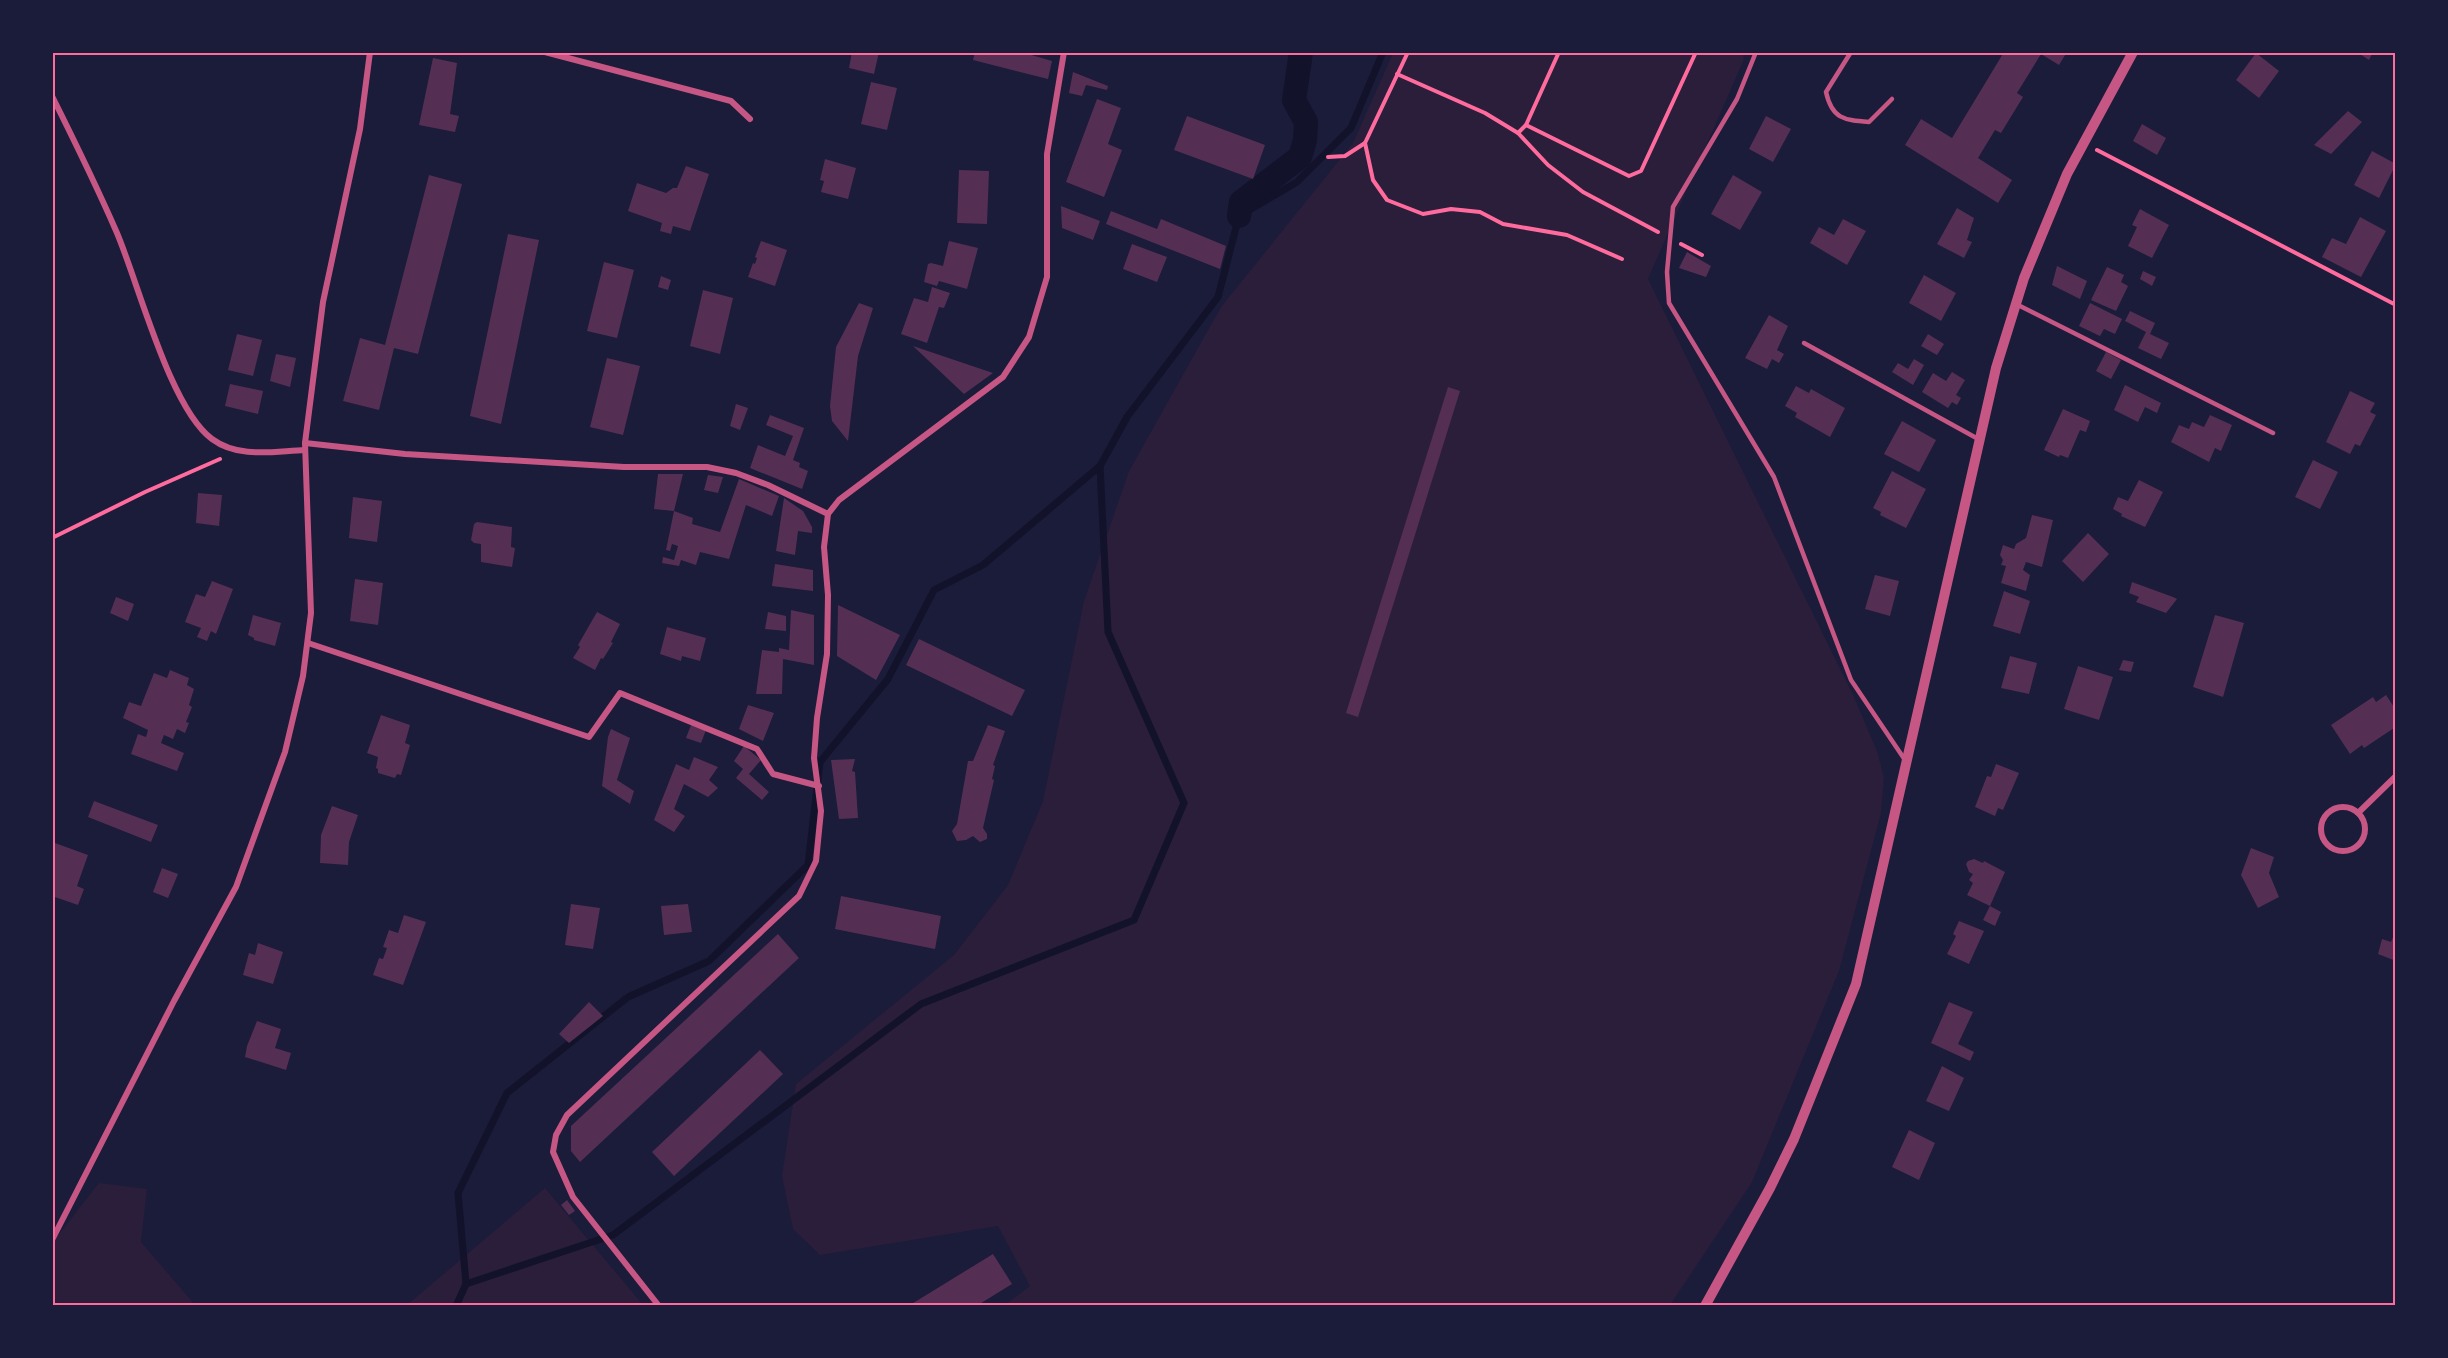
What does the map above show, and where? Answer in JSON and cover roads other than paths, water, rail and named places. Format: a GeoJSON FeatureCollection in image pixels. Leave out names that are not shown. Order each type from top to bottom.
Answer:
{"type":"FeatureCollection","features":[{"type":"Feature","properties":{"kind":"street"},"geometry":{"type":"LineString","coordinates":[[52,1240],[174,1001],[236,887],[285,752],[303,676],[311,613],[305,446],[323,302],[360,129],[370,52]]}},
{"type":"Feature","properties":{"kind":"street"},"geometry":{"type":"LineString","coordinates":[[545,52],[731,101],[750,118]]}},
{"type":"Feature","properties":{"kind":"street"},"geometry":{"type":"LineString","coordinates":[[659,1305],[573,1197],[553,1152],[556,1135],[567,1115],[799,896],[816,861],[821,811],[814,758],[817,718],[827,654],[828,595],[824,547],[828,514],[839,500],[1003,377],[1029,337],[1047,277],[1047,154],[1064,52]]}},
{"type":"Feature","properties":{"kind":"street"},"geometry":{"type":"LineString","coordinates":[[1705,1305],[1770,1188],[1798,1128],[1856,984],[1996,368],[2032,257],[2067,174],[2133,52]]}},
{"type":"Feature","properties":{"kind":"street"},"geometry":{"type":"LineString","coordinates":[[52,96],[117,234],[182,401],[192,418],[212,439],[237,452],[305,446],[624,467],[707,467],[736,473],[768,485],[828,514]]}},
{"type":"Feature","properties":{"kind":"street"},"geometry":{"type":"LineString","coordinates":[[308,643],[589,736],[620,693],[756,749],[773,774],[819,786]]}},
{"type":"Feature","properties":{"kind":"street"},"geometry":{"type":"LineString","coordinates":[[2358,813],[2396,776]]}},
{"type":"Feature","properties":{"kind":"street"},"geometry":{"type":"LineString","coordinates":[[2338,807],[2352,809],[2358,813],[2365,826],[2362,841],[2350,851],[2328,847],[2320,834],[2322,820],[2326,814],[2338,807]]}},
{"type":"Feature","properties":{"kind":"lane"},"geometry":{"type":"LineString","coordinates":[[1756,52],[1737,99],[1673,207],[1667,272],[1669,303],[1774,477],[1851,680],[1907,763]]}},
{"type":"Feature","properties":{"kind":"lane"},"geometry":{"type":"LineString","coordinates":[[1851,52],[1826,92],[1830,108],[1845,120],[1869,122],[1892,99]]}},
{"type":"Feature","properties":{"kind":"lane"},"geometry":{"type":"LineString","coordinates":[[2016,304],[2273,433]]}},
{"type":"Feature","properties":{"kind":"lane"},"geometry":{"type":"LineString","coordinates":[[1804,343],[1980,440]]}},
{"type":"Feature","properties":{"kind":"waterway"},"geometry":{"type":"LineString","coordinates":[[1239,216],[1241,202],[1300,157],[1305,140],[1306,122],[1294,100],[1301,52]]}},
{"type":"Feature","properties":{"kind":"waterway"},"geometry":{"type":"LineString","coordinates":[[456,1306],[466,1284],[458,1193],[507,1093],[628,997],[709,961],[808,865],[820,762],[888,679],[934,590],[983,565],[1100,466],[1127,417],[1218,297],[1239,216],[1297,182],[1351,128],[1383,52]]}},
{"type":"Feature","properties":{"kind":"waterway"},"geometry":{"type":"LineString","coordinates":[[466,1284],[613,1235],[921,1004],[1134,920],[1184,803],[1108,632],[1100,466]]}}]}
